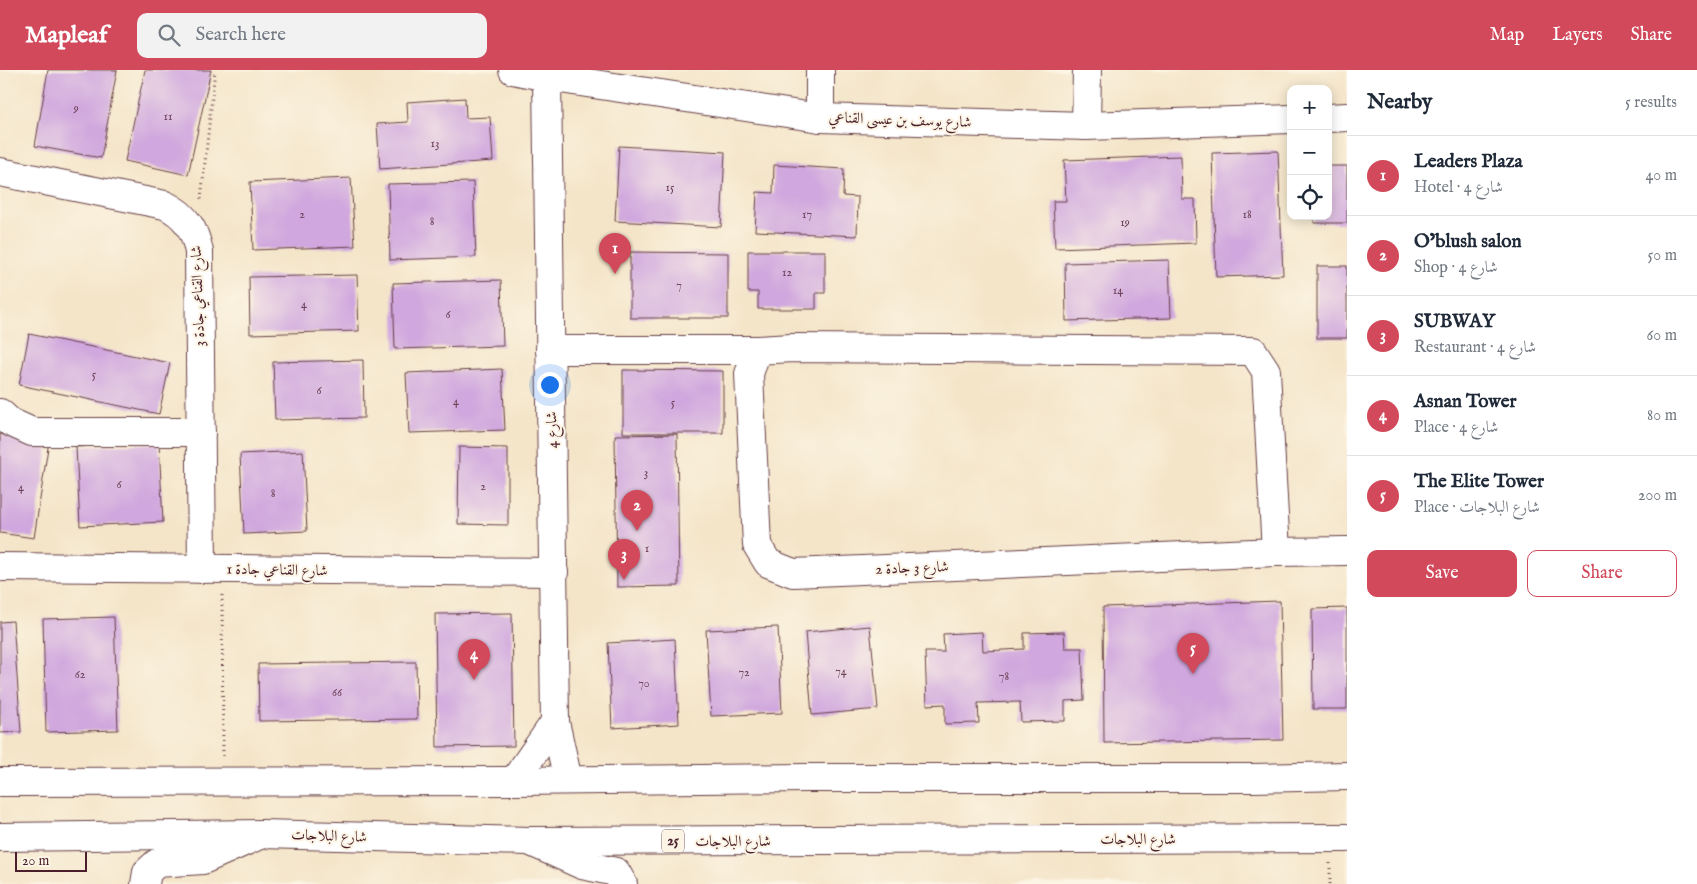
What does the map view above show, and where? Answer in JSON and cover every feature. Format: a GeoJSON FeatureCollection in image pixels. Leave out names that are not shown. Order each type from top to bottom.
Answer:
{"type":"FeatureCollection","features":[{"type":"Feature","properties":{"kind":"street","name":"شارع يوسف بن عيسى القناعي"},"geometry":{"type":"LineString","coordinates":[[514,70],[547,77],[820,118],[1086,126],[1287,119]]}},
{"type":"Feature","properties":{"kind":"street"},"geometry":{"type":"LineString","coordinates":[[820,70],[820,118]]}},
{"type":"Feature","properties":{"kind":"street"},"geometry":{"type":"LineString","coordinates":[[1086,126],[1087,70]]}},
{"type":"Feature","properties":{"kind":"street","name":"شارع 4"},"geometry":{"type":"LineString","coordinates":[[547,77],[555,722],[568,780]]}},
{"type":"Feature","properties":{"kind":"street"},"geometry":{"type":"LineString","coordinates":[[1332,118],[1347,118]]}},
{"type":"Feature","properties":{"kind":"street","name":"شارع القناعي جادة 3"},"geometry":{"type":"LineString","coordinates":[[0,172],[165,205],[176,210],[192,228],[199,252],[201,432],[212,569]]}},
{"type":"Feature","properties":{"kind":"street"},"geometry":{"type":"LineString","coordinates":[[550,350],[756,350],[792,348],[1253,351],[1266,371],[1276,552]]}},
{"type":"Feature","properties":{"kind":"street","name":"شارع 3 جادة 2"},"geometry":{"type":"LineString","coordinates":[[756,350],[749,374],[757,544],[768,563],[793,573],[1276,552],[1347,551]]}},
{"type":"Feature","properties":{"kind":"street"},"geometry":{"type":"LineString","coordinates":[[0,413],[10,422],[32,432],[201,432]]}},
{"type":"Feature","properties":{"kind":"street","name":"شارع القناعي جادة 1"},"geometry":{"type":"LineString","coordinates":[[0,567],[554,572]]}},
{"type":"Feature","properties":{"kind":"street"},"geometry":{"type":"LineString","coordinates":[[514,781],[555,722]]}},
{"type":"Feature","properties":{"kind":"street"},"geometry":{"type":"LineString","coordinates":[[0,782],[1252,778],[1347,776]]}},
{"type":"Feature","properties":{"kind":"street"},"geometry":{"type":"LineString","coordinates":[[146,878],[157,862],[203,860],[262,834]]}},
{"type":"Feature","properties":{"kind":"street","name":"شارع البلاجات"},"geometry":{"type":"LineString","coordinates":[[0,837],[262,834],[529,841],[1347,838]]}},
{"type":"Feature","properties":{"kind":"street"},"geometry":{"type":"LineString","coordinates":[[529,841],[582,865],[616,872],[623,884]]}},
{"type":"Feature","properties":{"kind":"path"},"geometry":{"type":"LineString","coordinates":[[201,202],[215,70]]}},
{"type":"Feature","properties":{"kind":"path"},"geometry":{"type":"LineString","coordinates":[[212,569],[223,782]]}},
{"type":"Feature","properties":{"kind":"building"},"geometry":{"type":"Polygon","coordinates":[[[48,70],[117,70],[101,158],[35,146],[48,70]]]}},
{"type":"Feature","properties":{"kind":"building"},"geometry":{"type":"Polygon","coordinates":[[[145,70],[211,70],[188,175],[125,161],[145,70]]]}},
{"type":"Feature","properties":{"kind":"building"},"geometry":{"type":"Polygon","coordinates":[[[465,98],[466,118],[490,117],[493,161],[380,169],[377,124],[408,122],[407,102],[465,98]]]}},
{"type":"Feature","properties":{"kind":"building"},"geometry":{"type":"Polygon","coordinates":[[[619,146],[725,152],[721,227],[615,221],[619,146]]]}},
{"type":"Feature","properties":{"kind":"building"},"geometry":{"type":"Polygon","coordinates":[[[1278,151],[1283,275],[1216,277],[1212,153],[1278,151]]]}},
{"type":"Feature","properties":{"kind":"building"},"geometry":{"type":"Polygon","coordinates":[[[1181,156],[1182,199],[1195,199],[1196,243],[1055,248],[1053,201],[1066,201],[1064,160],[1181,156]]]}},
{"type":"Feature","properties":{"kind":"building"},"geometry":{"type":"Polygon","coordinates":[[[774,165],[844,169],[843,196],[858,197],[857,236],[755,231],[757,192],[773,193],[774,165]]]}},
{"type":"Feature","properties":{"kind":"building"},"geometry":{"type":"Polygon","coordinates":[[[1332,166],[1347,166],[1347,223],[1314,223],[1314,220],[1332,220],[1332,166]]]}},
{"type":"Feature","properties":{"kind":"building"},"geometry":{"type":"Polygon","coordinates":[[[351,178],[355,246],[253,250],[250,182],[351,178]]]}},
{"type":"Feature","properties":{"kind":"building"},"geometry":{"type":"Polygon","coordinates":[[[473,182],[476,257],[390,260],[388,184],[473,182]]]}},
{"type":"Feature","properties":{"kind":"building"},"geometry":{"type":"Polygon","coordinates":[[[748,251],[825,251],[825,293],[816,293],[816,309],[758,309],[758,292],[748,292],[748,251]]]}},
{"type":"Feature","properties":{"kind":"building"},"geometry":{"type":"Polygon","coordinates":[[[630,252],[728,253],[728,318],[630,318],[630,252]]]}},
{"type":"Feature","properties":{"kind":"building"},"geometry":{"type":"Polygon","coordinates":[[[1169,260],[1171,318],[1066,321],[1065,263],[1169,260]]]}},
{"type":"Feature","properties":{"kind":"building"},"geometry":{"type":"Polygon","coordinates":[[[1317,266],[1347,266],[1347,338],[1317,338],[1317,266]]]}},
{"type":"Feature","properties":{"kind":"building"},"geometry":{"type":"Polygon","coordinates":[[[357,275],[359,331],[250,334],[249,277],[357,275]]]}},
{"type":"Feature","properties":{"kind":"building"},"geometry":{"type":"Polygon","coordinates":[[[501,280],[503,346],[395,349],[393,283],[501,280]]]}},
{"type":"Feature","properties":{"kind":"building"},"geometry":{"type":"Polygon","coordinates":[[[29,334],[170,363],[159,414],[19,385],[29,334]]]}},
{"type":"Feature","properties":{"kind":"building"},"geometry":{"type":"Polygon","coordinates":[[[363,360],[364,418],[275,420],[273,362],[363,360]]]}},
{"type":"Feature","properties":{"kind":"building"},"geometry":{"type":"Polygon","coordinates":[[[502,369],[505,430],[409,433],[406,373],[502,369]]]}},
{"type":"Feature","properties":{"kind":"building"},"geometry":{"type":"Polygon","coordinates":[[[623,370],[723,371],[723,433],[623,433],[623,370]]]}},
{"type":"Feature","properties":{"kind":"building"},"geometry":{"type":"Polygon","coordinates":[[[0,434],[49,441],[34,538],[0,533],[0,434]]]}},
{"type":"Feature","properties":{"kind":"building"},"geometry":{"type":"Polygon","coordinates":[[[677,434],[679,586],[617,587],[615,435],[677,434]]]}},
{"type":"Feature","properties":{"kind":"building"},"geometry":{"type":"Polygon","coordinates":[[[159,443],[163,522],[80,526],[76,447],[159,443]]]}},
{"type":"Feature","properties":{"kind":"building"},"geometry":{"type":"Polygon","coordinates":[[[459,447],[508,448],[508,525],[458,524],[459,447]]]}},
{"type":"Feature","properties":{"kind":"building"},"geometry":{"type":"Polygon","coordinates":[[[303,451],[307,531],[244,534],[240,454],[303,451]]]}},
{"type":"Feature","properties":{"kind":"building"},"geometry":{"type":"Polygon","coordinates":[[[1280,601],[1283,740],[1104,743],[1103,607],[1280,601]]]}},
{"type":"Feature","properties":{"kind":"building"},"geometry":{"type":"Polygon","coordinates":[[[1347,608],[1347,709],[1313,709],[1312,609],[1347,608]]]}},
{"type":"Feature","properties":{"kind":"building"},"geometry":{"type":"Polygon","coordinates":[[[512,613],[514,746],[437,747],[435,614],[512,613]]]}},
{"type":"Feature","properties":{"kind":"building"},"geometry":{"type":"Polygon","coordinates":[[[114,617],[118,730],[46,732],[43,619],[114,617]]]}},
{"type":"Feature","properties":{"kind":"building"},"geometry":{"type":"Polygon","coordinates":[[[13,621],[21,732],[0,733],[0,622],[13,621]]]}},
{"type":"Feature","properties":{"kind":"building"},"geometry":{"type":"Polygon","coordinates":[[[870,626],[878,709],[812,715],[805,632],[870,626]]]}},
{"type":"Feature","properties":{"kind":"building"},"geometry":{"type":"Polygon","coordinates":[[[778,627],[782,713],[711,716],[706,630],[778,627]]]}},
{"type":"Feature","properties":{"kind":"building"},"geometry":{"type":"Polygon","coordinates":[[[982,632],[983,651],[1024,649],[1024,633],[1064,632],[1065,648],[1082,648],[1084,700],[1065,701],[1065,721],[1021,722],[1020,702],[978,703],[979,723],[945,724],[945,704],[927,705],[925,652],[944,652],[943,634],[982,632]]]}},
{"type":"Feature","properties":{"kind":"building"},"geometry":{"type":"Polygon","coordinates":[[[675,639],[679,724],[612,728],[608,643],[675,639]]]}},
{"type":"Feature","properties":{"kind":"building"},"geometry":{"type":"Polygon","coordinates":[[[416,662],[417,719],[259,721],[258,664],[416,662]]]}},
{"type":"Feature","properties":{"kind":"place","name":"Leaders Plaza"},"geometry":{"type":"Point","coordinates":[615,274]}},
{"type":"Feature","properties":{"kind":"place","name":"O’blush salon"},"geometry":{"type":"Point","coordinates":[637,531]}},
{"type":"Feature","properties":{"kind":"place","name":"SUBWAY"},"geometry":{"type":"Point","coordinates":[624,580]}},
{"type":"Feature","properties":{"kind":"place","name":"The Elite Tower"},"geometry":{"type":"Point","coordinates":[1193,674]}},
{"type":"Feature","properties":{"kind":"place","name":"Asnan Tower"},"geometry":{"type":"Point","coordinates":[474,680]}}]}
